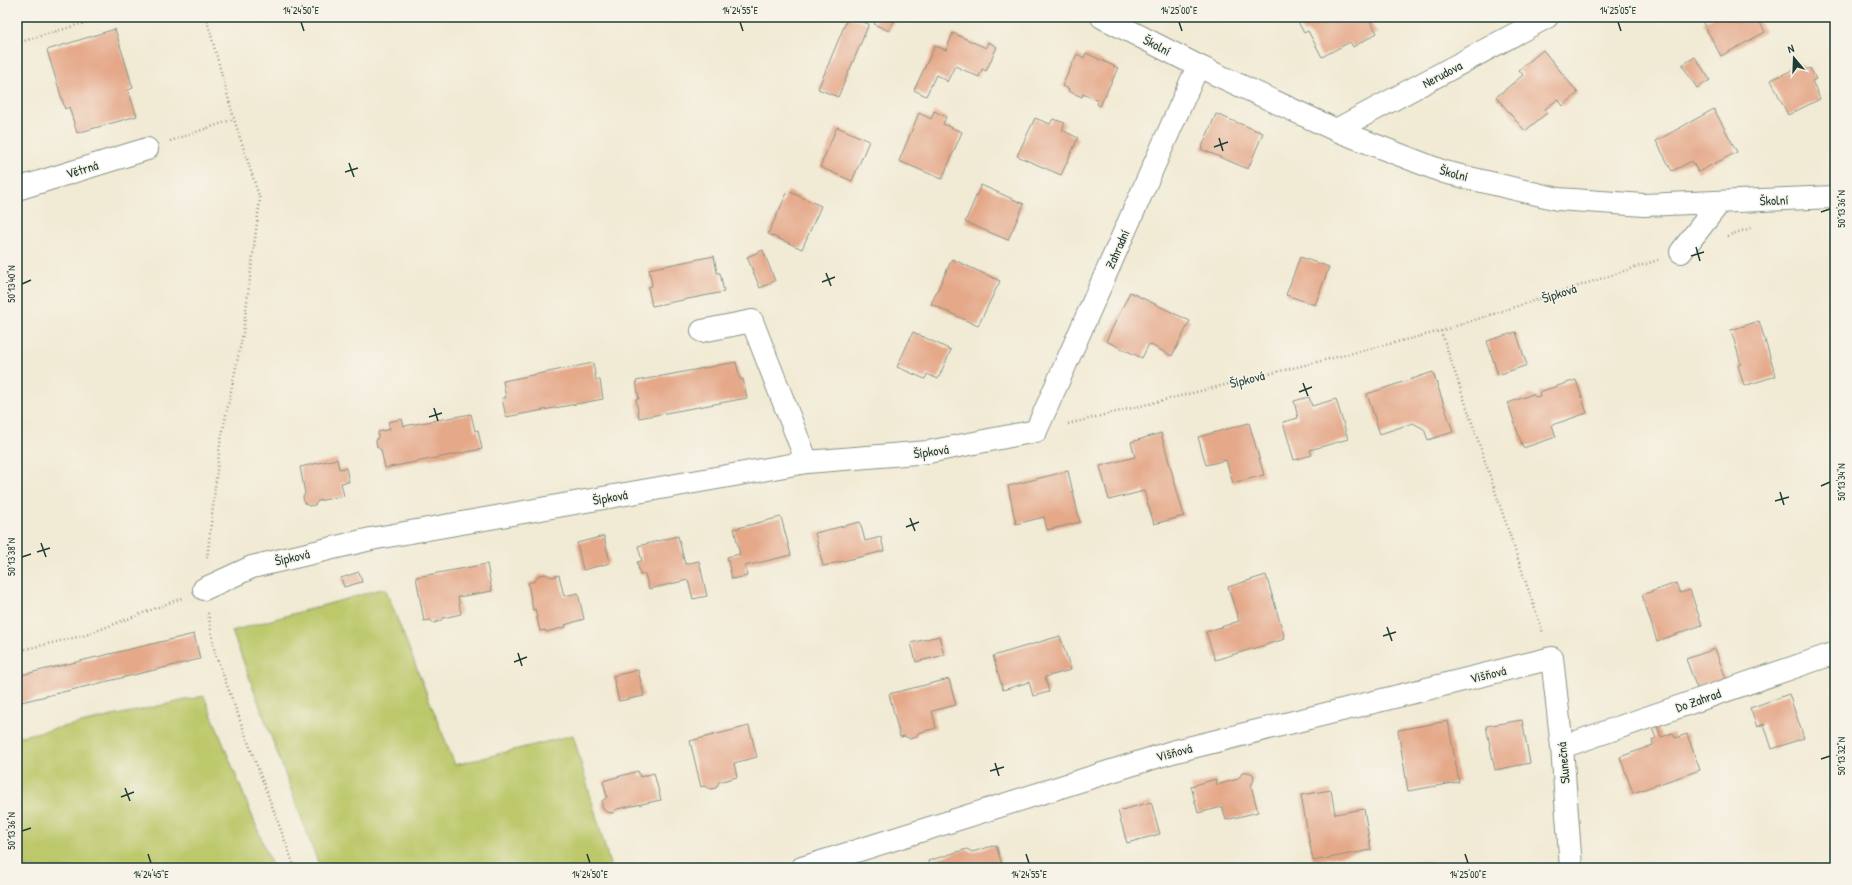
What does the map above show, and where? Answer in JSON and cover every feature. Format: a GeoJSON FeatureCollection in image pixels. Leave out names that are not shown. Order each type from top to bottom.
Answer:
{"type":"FeatureCollection","features":[{"type":"Feature","properties":{"kind":"street","name":"Školní"},"geometry":{"type":"LineString","coordinates":[[1102,17],[1198,66],[1336,130],[1444,172],[1558,198],[1644,205],[1835,197]]}},
{"type":"Feature","properties":{"kind":"street","name":"Nerudova"},"geometry":{"type":"LineString","coordinates":[[1336,130],[1547,17]]}},
{"type":"Feature","properties":{"kind":"street","name":"Zahradní"},"geometry":{"type":"LineString","coordinates":[[1036,431],[1198,66]]}},
{"type":"Feature","properties":{"kind":"street","name":"Větrná"},"geometry":{"type":"LineString","coordinates":[[17,189],[147,149]]}},
{"type":"Feature","properties":{"kind":"street"},"geometry":{"type":"LineString","coordinates":[[1681,252],[1720,202]]}},
{"type":"Feature","properties":{"kind":"street"},"geometry":{"type":"LineString","coordinates":[[702,330],[752,321],[807,462]]}},
{"type":"Feature","properties":{"kind":"street","name":"Šípková"},"geometry":{"type":"LineString","coordinates":[[204,589],[252,566],[371,539],[807,462],[928,452],[1036,431]]}},
{"type":"Feature","properties":{"kind":"street","name":"Do Zahrad"},"geometry":{"type":"LineString","coordinates":[[1562,747],[1835,654]]}},
{"type":"Feature","properties":{"kind":"street","name":"Slunečná"},"geometry":{"type":"LineString","coordinates":[[1552,658],[1562,747],[1571,868]]}},
{"type":"Feature","properties":{"kind":"street","name":"Višňová"},"geometry":{"type":"LineString","coordinates":[[802,868],[1172,752],[1552,658]]}},
{"type":"Feature","properties":{"kind":"path"},"geometry":{"type":"LineString","coordinates":[[17,43],[104,17]]}},
{"type":"Feature","properties":{"kind":"path"},"geometry":{"type":"LineString","coordinates":[[206,17],[234,119],[260,199],[243,333],[220,444],[204,589],[214,653],[295,868]]}},
{"type":"Feature","properties":{"kind":"path"},"geometry":{"type":"LineString","coordinates":[[147,149],[234,119]]}},
{"type":"Feature","properties":{"kind":"path"},"geometry":{"type":"LineString","coordinates":[[1725,237],[1754,227]]}},
{"type":"Feature","properties":{"kind":"path","name":"Šípková"},"geometry":{"type":"LineString","coordinates":[[1036,431],[1441,331],[1681,252]]}},
{"type":"Feature","properties":{"kind":"path"},"geometry":{"type":"LineString","coordinates":[[1441,331],[1552,658]]}},
{"type":"Feature","properties":{"kind":"path"},"geometry":{"type":"LineString","coordinates":[[17,652],[86,635],[204,589]]}},
{"type":"Feature","properties":{"kind":"green space"},"geometry":{"type":"Polygon","coordinates":[[[385,588],[455,765],[573,735],[611,868],[320,868],[232,631],[385,588]]]}},
{"type":"Feature","properties":{"kind":"green space"},"geometry":{"type":"Polygon","coordinates":[[[204,696],[273,868],[17,868],[17,737],[204,696]]]}},
{"type":"Feature","properties":{"kind":"building"},"geometry":{"type":"Polygon","coordinates":[[[848,17],[869,24],[838,97],[818,89],[848,17]]]}},
{"type":"Feature","properties":{"kind":"building"},"geometry":{"type":"Polygon","coordinates":[[[871,17],[896,17],[889,31],[874,24],[876,19],[871,17]]]}},
{"type":"Feature","properties":{"kind":"building"},"geometry":{"type":"Polygon","coordinates":[[[1368,17],[1377,33],[1353,47],[1350,42],[1322,57],[1308,31],[1304,33],[1296,18],[1368,17]]]}},
{"type":"Feature","properties":{"kind":"building"},"geometry":{"type":"Polygon","coordinates":[[[1713,17],[1757,17],[1765,32],[1721,56],[1703,23],[1713,17]]]}},
{"type":"Feature","properties":{"kind":"building"},"geometry":{"type":"Polygon","coordinates":[[[115,29],[133,88],[128,90],[137,116],[77,133],[69,107],[65,109],[47,50],[115,29]]]}},
{"type":"Feature","properties":{"kind":"building"},"geometry":{"type":"Polygon","coordinates":[[[953,33],[986,48],[988,42],[997,47],[986,71],[982,69],[979,77],[955,66],[947,82],[936,75],[926,96],[914,90],[935,46],[946,50],[953,33]]]}},
{"type":"Feature","properties":{"kind":"building"},"geometry":{"type":"Polygon","coordinates":[[[1543,50],[1578,93],[1563,106],[1558,99],[1545,109],[1548,112],[1525,131],[1496,97],[1523,75],[1519,70],[1543,50]]]}},
{"type":"Feature","properties":{"kind":"building"},"geometry":{"type":"Polygon","coordinates":[[[1086,53],[1118,68],[1100,106],[1097,104],[1098,101],[1083,94],[1082,97],[1068,91],[1069,89],[1062,86],[1077,54],[1084,58],[1086,53]]]}},
{"type":"Feature","properties":{"kind":"building"},"geometry":{"type":"Polygon","coordinates":[[[1695,57],[1710,80],[1697,88],[1682,65],[1695,57]]]}},
{"type":"Feature","properties":{"kind":"building"},"geometry":{"type":"Polygon","coordinates":[[[1803,65],[1806,70],[1810,68],[1816,79],[1812,81],[1820,99],[1788,115],[1771,80],[1803,65]]]}},
{"type":"Feature","properties":{"kind":"building"},"geometry":{"type":"Polygon","coordinates":[[[1714,109],[1737,152],[1698,172],[1692,161],[1672,171],[1656,141],[1714,109]]]}},
{"type":"Feature","properties":{"kind":"building"},"geometry":{"type":"Polygon","coordinates":[[[934,111],[946,117],[943,124],[962,132],[942,179],[899,161],[919,113],[931,119],[934,111]]]}},
{"type":"Feature","properties":{"kind":"building"},"geometry":{"type":"Polygon","coordinates":[[[1216,114],[1263,133],[1248,169],[1201,149],[1216,114]]]}},
{"type":"Feature","properties":{"kind":"building"},"geometry":{"type":"Polygon","coordinates":[[[1035,118],[1050,124],[1053,119],[1065,123],[1062,130],[1078,138],[1061,175],[1017,156],[1035,118]]]}},
{"type":"Feature","properties":{"kind":"building"},"geometry":{"type":"Polygon","coordinates":[[[837,127],[869,141],[852,181],[820,167],[837,127]]]}},
{"type":"Feature","properties":{"kind":"building"},"geometry":{"type":"Polygon","coordinates":[[[981,185],[1024,204],[1008,240],[965,222],[981,185]]]}},
{"type":"Feature","properties":{"kind":"building"},"geometry":{"type":"Polygon","coordinates":[[[788,191],[821,206],[802,249],[768,234],[788,191]]]}},
{"type":"Feature","properties":{"kind":"building"},"geometry":{"type":"Polygon","coordinates":[[[763,250],[775,281],[760,288],[747,257],[763,250]]]}},
{"type":"Feature","properties":{"kind":"building"},"geometry":{"type":"Polygon","coordinates":[[[714,256],[717,273],[720,273],[724,292],[652,306],[648,287],[652,286],[649,269],[714,256]]]}},
{"type":"Feature","properties":{"kind":"building"},"geometry":{"type":"Polygon","coordinates":[[[1300,257],[1329,267],[1315,305],[1286,295],[1300,257]]]}},
{"type":"Feature","properties":{"kind":"building"},"geometry":{"type":"Polygon","coordinates":[[[952,259],[1000,281],[978,326],[931,304],[952,259]]]}},
{"type":"Feature","properties":{"kind":"building"},"geometry":{"type":"Polygon","coordinates":[[[1130,292],[1190,321],[1172,356],[1149,344],[1142,358],[1106,341],[1130,292]]]}},
{"type":"Feature","properties":{"kind":"building"},"geometry":{"type":"Polygon","coordinates":[[[1759,321],[1776,376],[1744,386],[1738,365],[1741,364],[1731,330],[1759,321]]]}},
{"type":"Feature","properties":{"kind":"building"},"geometry":{"type":"Polygon","coordinates":[[[913,332],[951,350],[938,379],[927,374],[925,379],[897,367],[913,332]]]}},
{"type":"Feature","properties":{"kind":"building"},"geometry":{"type":"Polygon","coordinates":[[[1516,332],[1527,365],[1498,375],[1487,341],[1516,332]]]}},
{"type":"Feature","properties":{"kind":"building"},"geometry":{"type":"Polygon","coordinates":[[[736,362],[740,379],[743,379],[747,398],[639,418],[636,399],[639,399],[636,381],[736,362]]]}},
{"type":"Feature","properties":{"kind":"building"},"geometry":{"type":"Polygon","coordinates":[[[593,363],[596,380],[600,380],[603,399],[506,417],[502,398],[506,398],[503,381],[593,363]]]}},
{"type":"Feature","properties":{"kind":"building"},"geometry":{"type":"Polygon","coordinates":[[[1433,372],[1453,432],[1428,440],[1424,429],[1413,423],[1380,434],[1367,394],[1433,372]]]}},
{"type":"Feature","properties":{"kind":"building"},"geometry":{"type":"Polygon","coordinates":[[[1576,380],[1587,413],[1552,425],[1556,437],[1523,448],[1508,403],[1533,394],[1535,397],[1540,396],[1539,392],[1576,380]]]}},
{"type":"Feature","properties":{"kind":"building"},"geometry":{"type":"Polygon","coordinates":[[[1309,397],[1312,406],[1336,399],[1348,439],[1310,450],[1312,455],[1294,460],[1283,422],[1298,418],[1294,401],[1309,397]]]}},
{"type":"Feature","properties":{"kind":"building"},"geometry":{"type":"Polygon","coordinates":[[[471,414],[475,431],[478,430],[482,449],[385,468],[381,450],[377,447],[376,441],[378,432],[390,429],[388,422],[402,419],[404,426],[471,414]]]}},
{"type":"Feature","properties":{"kind":"building"},"geometry":{"type":"Polygon","coordinates":[[[1249,423],[1264,475],[1233,483],[1226,460],[1206,465],[1198,437],[1249,423]]]}},
{"type":"Feature","properties":{"kind":"building"},"geometry":{"type":"Polygon","coordinates":[[[1161,433],[1184,516],[1154,524],[1144,491],[1109,500],[1100,466],[1135,457],[1131,442],[1161,433]]]}},
{"type":"Feature","properties":{"kind":"building"},"geometry":{"type":"Polygon","coordinates":[[[337,459],[339,469],[346,468],[349,482],[341,483],[344,496],[318,501],[315,505],[309,506],[304,503],[303,497],[305,493],[300,467],[337,459]]]}},
{"type":"Feature","properties":{"kind":"building"},"geometry":{"type":"Polygon","coordinates":[[[1068,471],[1080,522],[1047,530],[1044,517],[1016,524],[1008,486],[1068,471]]]}},
{"type":"Feature","properties":{"kind":"building"},"geometry":{"type":"Polygon","coordinates":[[[781,517],[791,555],[745,566],[747,576],[732,579],[727,557],[740,554],[734,529],[781,517]]]}},
{"type":"Feature","properties":{"kind":"building"},"geometry":{"type":"Polygon","coordinates":[[[860,522],[865,541],[881,537],[884,551],[823,566],[815,533],[860,522]]]}},
{"type":"Feature","properties":{"kind":"building"},"geometry":{"type":"Polygon","coordinates":[[[604,536],[610,563],[583,570],[577,543],[604,536]]]}},
{"type":"Feature","properties":{"kind":"building"},"geometry":{"type":"Polygon","coordinates":[[[678,536],[685,564],[699,561],[707,596],[693,599],[688,580],[649,589],[645,574],[640,575],[637,562],[642,561],[638,546],[678,536]]]}},
{"type":"Feature","properties":{"kind":"building"},"geometry":{"type":"Polygon","coordinates":[[[487,564],[492,591],[458,597],[461,614],[443,618],[434,623],[430,620],[424,621],[416,577],[487,564]]]}},
{"type":"Feature","properties":{"kind":"building"},"geometry":{"type":"Polygon","coordinates":[[[359,572],[362,582],[344,587],[341,578],[359,572]]]}},
{"type":"Feature","properties":{"kind":"building"},"geometry":{"type":"Polygon","coordinates":[[[546,574],[552,577],[559,575],[564,596],[578,593],[584,619],[565,625],[566,627],[546,632],[545,630],[540,631],[535,609],[533,610],[528,583],[535,581],[539,575],[546,574]]]}},
{"type":"Feature","properties":{"kind":"building"},"geometry":{"type":"Polygon","coordinates":[[[1266,575],[1285,639],[1215,660],[1206,632],[1239,621],[1228,587],[1266,575]]]}},
{"type":"Feature","properties":{"kind":"building"},"geometry":{"type":"Polygon","coordinates":[[[1676,583],[1680,593],[1690,590],[1702,625],[1657,641],[1642,595],[1676,583]]]}},
{"type":"Feature","properties":{"kind":"building"},"geometry":{"type":"Polygon","coordinates":[[[194,634],[200,659],[17,703],[17,676],[194,634]]]}},
{"type":"Feature","properties":{"kind":"building"},"geometry":{"type":"Polygon","coordinates":[[[939,636],[944,655],[916,662],[911,643],[939,636]]]}},
{"type":"Feature","properties":{"kind":"building"},"geometry":{"type":"Polygon","coordinates":[[[1060,636],[1071,670],[1045,677],[1049,692],[1033,696],[1029,682],[1003,690],[993,656],[1060,636]]]}},
{"type":"Feature","properties":{"kind":"building"},"geometry":{"type":"Polygon","coordinates":[[[1715,649],[1727,681],[1698,691],[1686,659],[1715,649]]]}},
{"type":"Feature","properties":{"kind":"building"},"geometry":{"type":"Polygon","coordinates":[[[638,670],[644,696],[619,701],[613,676],[638,670]]]}},
{"type":"Feature","properties":{"kind":"building"},"geometry":{"type":"Polygon","coordinates":[[[949,679],[956,705],[932,711],[936,728],[918,733],[916,737],[910,739],[905,736],[900,737],[889,694],[949,679]]]}},
{"type":"Feature","properties":{"kind":"building"},"geometry":{"type":"Polygon","coordinates":[[[1789,694],[1804,738],[1772,749],[1764,724],[1757,727],[1750,708],[1789,694]]]}},
{"type":"Feature","properties":{"kind":"building"},"geometry":{"type":"Polygon","coordinates":[[[1522,720],[1530,763],[1495,770],[1486,726],[1522,720]]]}},
{"type":"Feature","properties":{"kind":"building"},"geometry":{"type":"Polygon","coordinates":[[[1448,721],[1459,782],[1408,791],[1398,730],[1448,721]]]}},
{"type":"Feature","properties":{"kind":"building"},"geometry":{"type":"Polygon","coordinates":[[[749,726],[757,757],[734,763],[737,777],[719,782],[716,788],[710,789],[704,786],[701,787],[690,741],[749,726]]]}},
{"type":"Feature","properties":{"kind":"building"},"geometry":{"type":"Polygon","coordinates":[[[1657,726],[1661,737],[1673,733],[1675,738],[1687,734],[1700,770],[1633,793],[1620,757],[1653,745],[1652,740],[1656,738],[1652,728],[1657,726]]]}},
{"type":"Feature","properties":{"kind":"building"},"geometry":{"type":"Polygon","coordinates":[[[638,771],[640,777],[654,773],[661,800],[617,809],[613,813],[606,812],[602,807],[602,801],[607,797],[603,781],[638,771]]]}},
{"type":"Feature","properties":{"kind":"building"},"geometry":{"type":"Polygon","coordinates":[[[1248,772],[1253,774],[1254,780],[1251,786],[1258,812],[1226,820],[1222,807],[1198,813],[1191,786],[1216,779],[1217,785],[1238,779],[1242,773],[1248,772]]]}},
{"type":"Feature","properties":{"kind":"building"},"geometry":{"type":"Polygon","coordinates":[[[1331,790],[1335,814],[1364,809],[1371,850],[1313,861],[1301,795],[1331,790]]]}},
{"type":"Feature","properties":{"kind":"building"},"geometry":{"type":"Polygon","coordinates":[[[1151,802],[1160,834],[1127,843],[1118,811],[1151,802]]]}},
{"type":"Feature","properties":{"kind":"building"},"geometry":{"type":"Polygon","coordinates":[[[996,845],[1003,868],[930,868],[928,861],[967,849],[972,852],[996,845]]]}},
{"type":"Feature","properties":{"kind":"building"},"geometry":{"type":"Polygon","coordinates":[[[1429,861],[1430,868],[1410,868],[1410,865],[1429,861]]]}}]}
